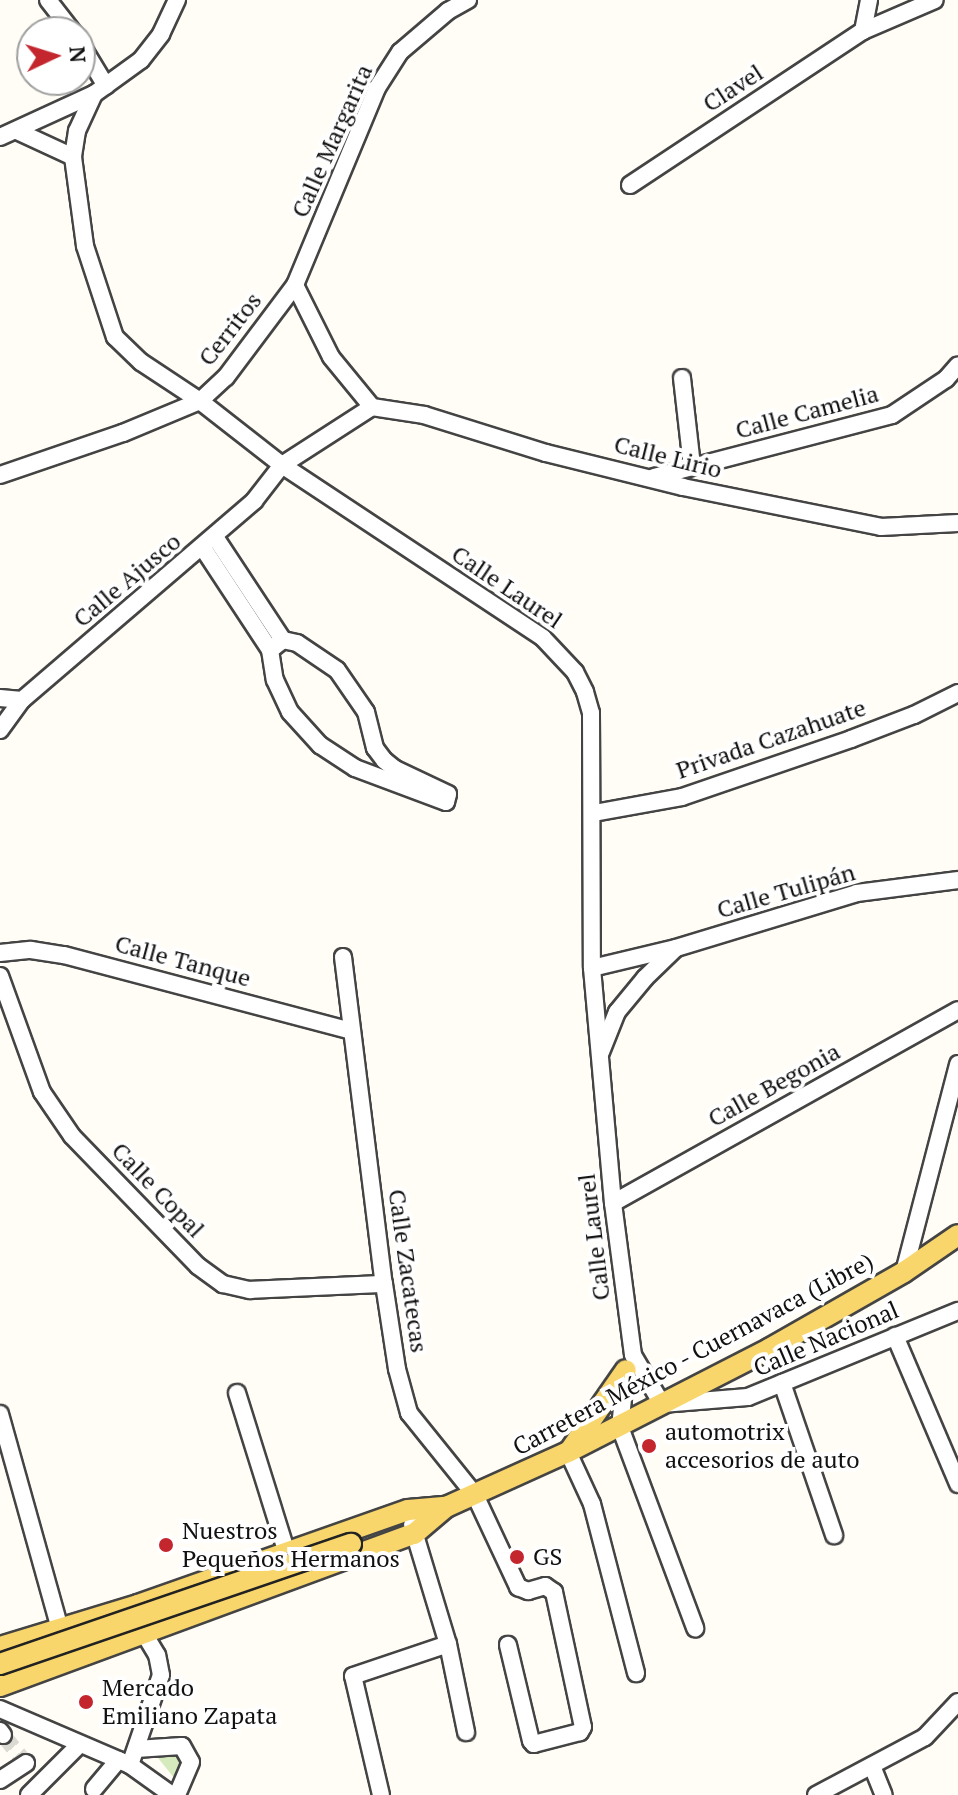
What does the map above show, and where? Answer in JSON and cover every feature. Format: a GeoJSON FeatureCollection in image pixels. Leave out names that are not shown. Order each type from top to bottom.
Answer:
{"type":"FeatureCollection","features":[{"type":"Feature","properties":{"kind":"main road","name":"Carretera México - Cuernavaca (Libre)"},"geometry":{"type":"LineString","coordinates":[[0,1686],[143,1633],[475,1495],[568,1452],[620,1427],[904,1272],[958,1235]]}},
{"type":"Feature","properties":{"kind":"main road"},"geometry":{"type":"LineString","coordinates":[[568,1452],[630,1363]]}},
{"type":"Feature","properties":{"kind":"main road","name":"Carretera México - Cuernavaca (Libre)"},"geometry":{"type":"LineString","coordinates":[[0,1647],[287,1554],[411,1522]]}},
{"type":"Feature","properties":{"kind":"main road"},"geometry":{"type":"LineString","coordinates":[[0,1664],[411,1522]]}},
{"type":"Feature","properties":{"kind":"street"},"geometry":{"type":"LineString","coordinates":[[48,0],[60,16]]}},
{"type":"Feature","properties":{"kind":"street"},"geometry":{"type":"LineString","coordinates":[[0,137],[100,90],[151,48],[177,0]]}},
{"type":"Feature","properties":{"kind":"street","name":"Calle Margarita"},"geometry":{"type":"LineString","coordinates":[[295,285],[377,88],[400,52],[448,11],[468,0]]}},
{"type":"Feature","properties":{"kind":"street"},"geometry":{"type":"LineString","coordinates":[[863,31],[869,0]]}},
{"type":"Feature","properties":{"kind":"street","name":"Clavel"},"geometry":{"type":"LineString","coordinates":[[630,185],[863,31],[935,0]]}},
{"type":"Feature","properties":{"kind":"street"},"geometry":{"type":"LineString","coordinates":[[96,81],[100,90]]}},
{"type":"Feature","properties":{"kind":"street","name":"Calle Laurel"},"geometry":{"type":"LineString","coordinates":[[100,90],[77,131],[73,157],[85,246],[115,337],[141,362],[200,401],[282,465],[561,654],[575,672],[591,713],[594,813],[592,968],[630,1363],[620,1427]]}},
{"type":"Feature","properties":{"kind":"street"},"geometry":{"type":"LineString","coordinates":[[17,131],[73,157]]}},
{"type":"Feature","properties":{"kind":"street"},"geometry":{"type":"LineString","coordinates":[[295,285],[331,357],[372,407]]}},
{"type":"Feature","properties":{"kind":"street","name":"Cerritos"},"geometry":{"type":"LineString","coordinates":[[200,401],[226,377],[295,285]]}},
{"type":"Feature","properties":{"kind":"street","name":"Calle Camelia"},"geometry":{"type":"LineString","coordinates":[[654,477],[892,415],[946,379],[958,365]]}},
{"type":"Feature","properties":{"kind":"street"},"geometry":{"type":"LineString","coordinates":[[682,378],[692,466]]}},
{"type":"Feature","properties":{"kind":"street"},"geometry":{"type":"LineString","coordinates":[[0,475],[123,433],[200,401]]}},
{"type":"Feature","properties":{"kind":"street","name":"Calle Ajusco"},"geometry":{"type":"LineString","coordinates":[[0,730],[22,700],[209,543],[254,501],[282,465],[372,407]]}},
{"type":"Feature","properties":{"kind":"street","name":"Calle Lirio"},"geometry":{"type":"LineString","coordinates":[[372,407],[424,415],[546,453],[654,477],[683,487],[881,527],[958,523]]}},
{"type":"Feature","properties":{"kind":"street"},"geometry":{"type":"LineString","coordinates":[[209,543],[276,645],[275,680],[290,712],[320,745],[355,768],[439,802],[449,799],[441,790],[395,769],[375,748],[366,712],[337,670],[310,649],[276,645]]}},
{"type":"Feature","properties":{"kind":"street","name":"Privada Cazahuate"},"geometry":{"type":"LineString","coordinates":[[594,813],[682,797],[851,739],[958,693]]}},
{"type":"Feature","properties":{"kind":"street"},"geometry":{"type":"LineString","coordinates":[[0,698],[22,700]]}},
{"type":"Feature","properties":{"kind":"street"},"geometry":{"type":"LineString","coordinates":[[355,768],[368,765],[375,748]]}},
{"type":"Feature","properties":{"kind":"street","name":"Calle Tulipán"},"geometry":{"type":"LineString","coordinates":[[592,968],[676,948],[857,893],[958,880]]}},
{"type":"Feature","properties":{"kind":"street","name":"Calle Tulipán"},"geometry":{"type":"LineString","coordinates":[[599,1057],[617,1012],[645,978],[676,948]]}},
{"type":"Feature","properties":{"kind":"street","name":"Calle Tanque"},"geometry":{"type":"LineString","coordinates":[[0,953],[31,950],[64,955],[351,1031]]}},
{"type":"Feature","properties":{"kind":"street","name":"Calle Zacatecas"},"geometry":{"type":"LineString","coordinates":[[343,957],[384,1284],[397,1369],[409,1413],[475,1495],[518,1587],[528,1591],[545,1586],[554,1592],[583,1727],[580,1732],[534,1744],[531,1741],[508,1645]]}},
{"type":"Feature","properties":{"kind":"street","name":"Calle Copal"},"geometry":{"type":"LineString","coordinates":[[0,976],[42,1092],[72,1136],[198,1266],[223,1284],[250,1290],[384,1284]]}},
{"type":"Feature","properties":{"kind":"street","name":"Calle Begonia"},"geometry":{"type":"LineString","coordinates":[[613,1203],[958,1010]]}},
{"type":"Feature","properties":{"kind":"street"},"geometry":{"type":"LineString","coordinates":[[904,1272],[958,1064]]}},
{"type":"Feature","properties":{"kind":"street","name":"Calle Nacional"},"geometry":{"type":"LineString","coordinates":[[662,1404],[748,1397],[958,1311]]}},
{"type":"Feature","properties":{"kind":"street"},"geometry":{"type":"LineString","coordinates":[[895,1336],[958,1484]]}},
{"type":"Feature","properties":{"kind":"street","name":"Calle Laurel"},"geometry":{"type":"LineString","coordinates":[[630,1363],[662,1404]]}},
{"type":"Feature","properties":{"kind":"street"},"geometry":{"type":"LineString","coordinates":[[782,1383],[834,1535]]}},
{"type":"Feature","properties":{"kind":"street"},"geometry":{"type":"LineString","coordinates":[[237,1393],[287,1554]]}},
{"type":"Feature","properties":{"kind":"street"},"geometry":{"type":"LineString","coordinates":[[0,1414],[60,1629]]}},
{"type":"Feature","properties":{"kind":"street"},"geometry":{"type":"LineString","coordinates":[[620,1427],[695,1628]]}},
{"type":"Feature","properties":{"kind":"street"},"geometry":{"type":"LineString","coordinates":[[568,1452],[592,1504],[636,1673]]}},
{"type":"Feature","properties":{"kind":"street"},"geometry":{"type":"LineString","coordinates":[[411,1522],[448,1644],[466,1732]]}},
{"type":"Feature","properties":{"kind":"street"},"geometry":{"type":"LineString","coordinates":[[94,1789],[136,1749],[161,1675],[157,1655],[128,1608]]}},
{"type":"Feature","properties":{"kind":"street"},"geometry":{"type":"LineString","coordinates":[[381,1795],[353,1676],[448,1644]]}},
{"type":"Feature","properties":{"kind":"street"},"geometry":{"type":"LineString","coordinates":[[816,1795],[925,1737],[958,1702]]}},
{"type":"Feature","properties":{"kind":"street"},"geometry":{"type":"LineString","coordinates":[[0,1709],[124,1762],[174,1795],[191,1762],[182,1746],[136,1749]]}},
{"type":"Feature","properties":{"kind":"street"},"geometry":{"type":"LineString","coordinates":[[29,1795],[80,1744]]}},
{"type":"Feature","properties":{"kind":"street"},"geometry":{"type":"LineString","coordinates":[[0,1780],[24,1762],[43,1781]]}},
{"type":"Feature","properties":{"kind":"street"},"geometry":{"type":"LineString","coordinates":[[872,1766],[884,1795]]}},
{"type":"Feature","properties":{"kind":"green space"},"geometry":{"type":"Polygon","coordinates":[[[169,1750],[179,1755],[182,1768],[175,1779],[154,1753],[169,1750]]]}},
{"type":"Feature","properties":{"kind":"tunnel"},"geometry":{"type":"LineString","coordinates":[[3,1735],[23,1760]]}},
{"type":"Feature","properties":{"kind":"place","name":"automotrix accesorios de auto"},"geometry":{"type":"Point","coordinates":[649,1446]}},
{"type":"Feature","properties":{"kind":"place","name":"Nuestros Pequeños Hermanos"},"geometry":{"type":"Point","coordinates":[166,1545]}},
{"type":"Feature","properties":{"kind":"place","name":"GS"},"geometry":{"type":"Point","coordinates":[517,1557]}},
{"type":"Feature","properties":{"kind":"place","name":"Mercado Emiliano Zapata"},"geometry":{"type":"Point","coordinates":[86,1702]}}]}
